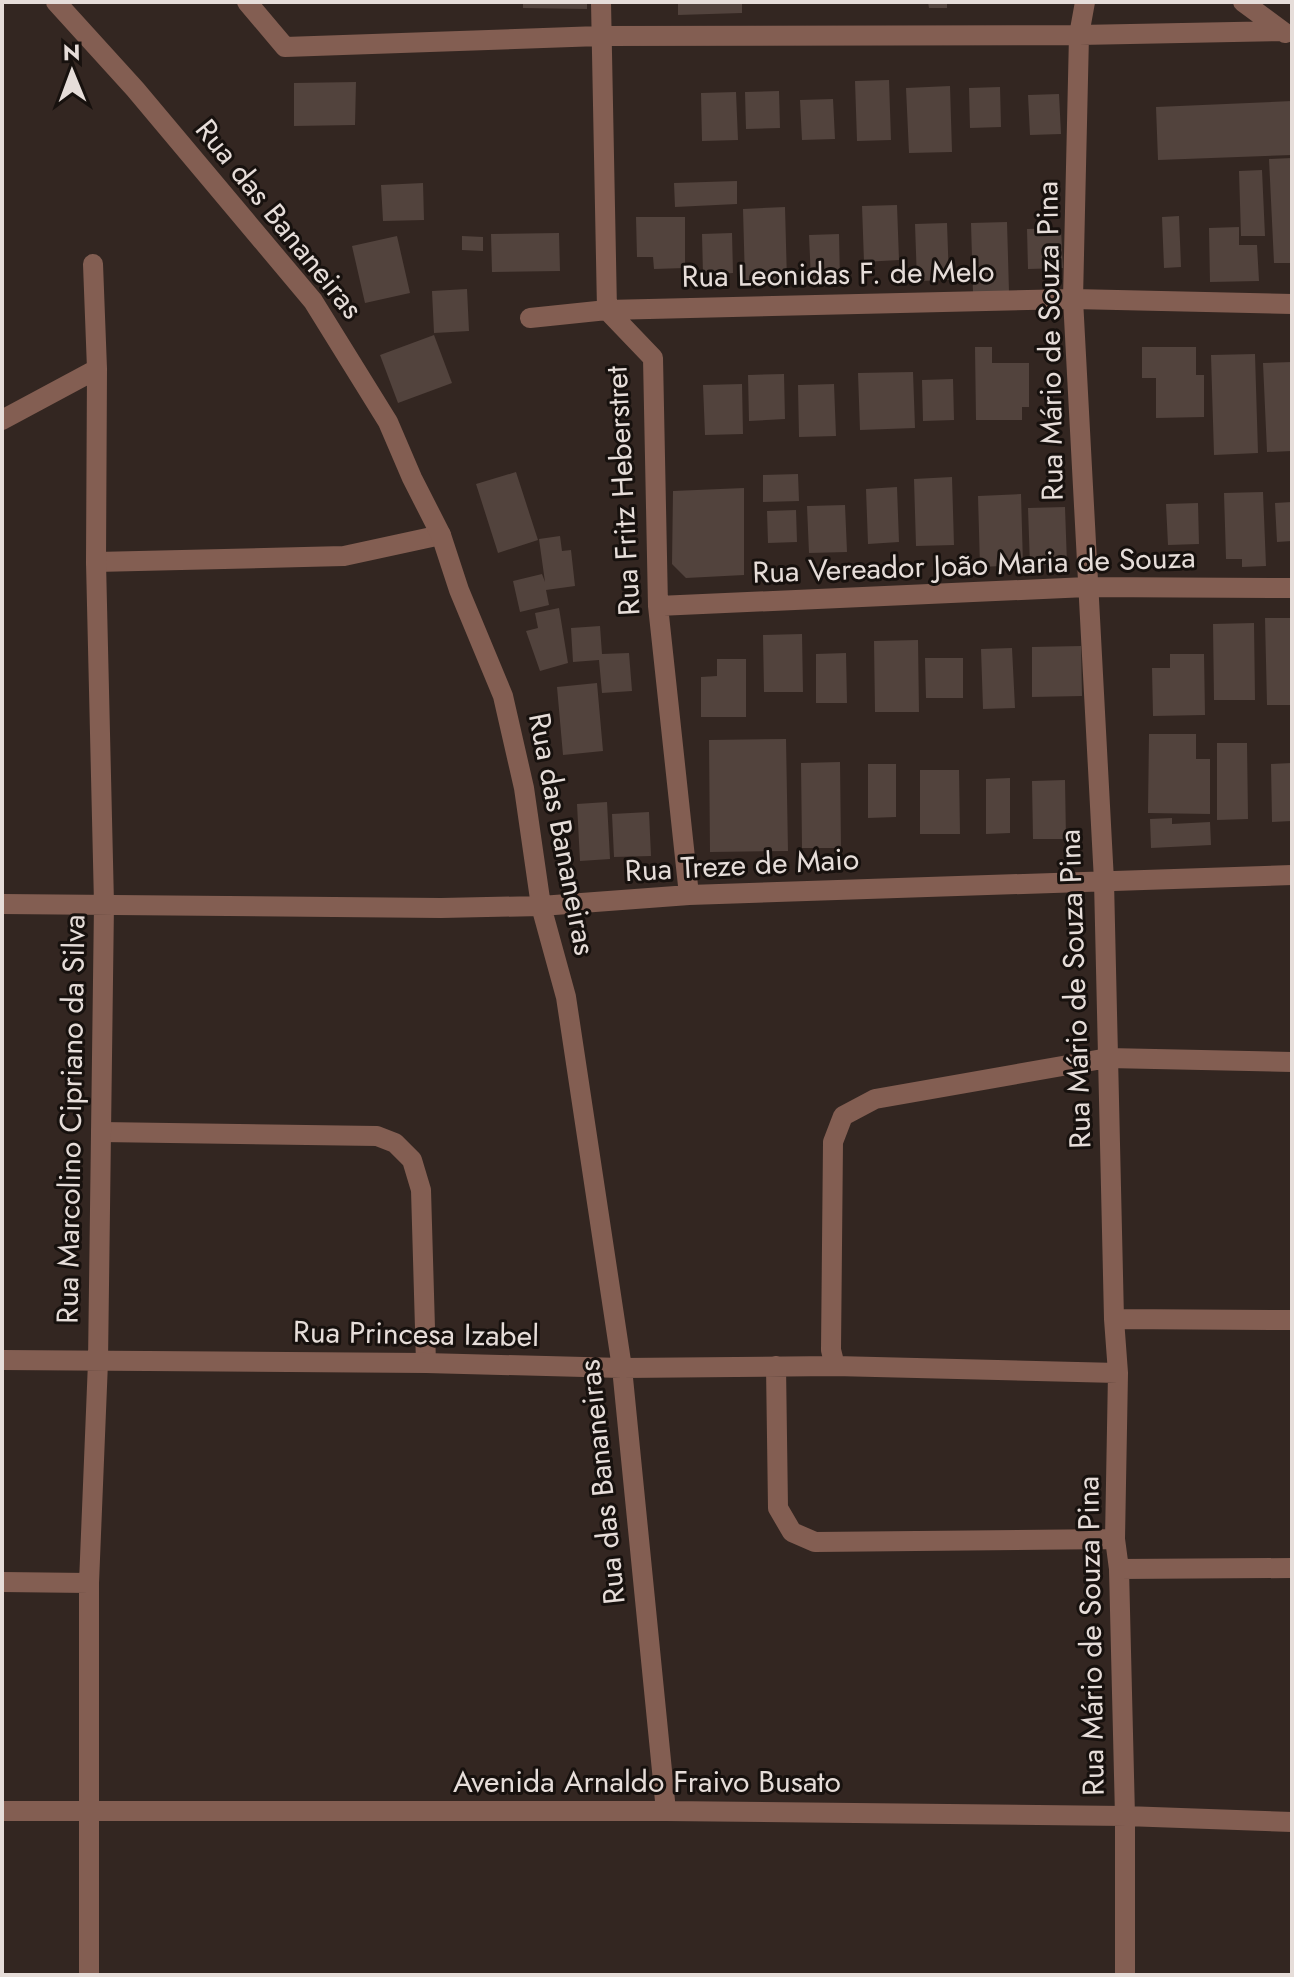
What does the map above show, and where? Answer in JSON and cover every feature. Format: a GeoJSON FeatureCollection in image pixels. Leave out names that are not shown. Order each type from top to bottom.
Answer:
{"type":"FeatureCollection","features":[{"type":"Feature","properties":{"kind":"street","name":"Rua das Bananeiras"},"geometry":{"type":"LineString","coordinates":[[56,2],[135,89],[313,301],[388,422],[441,535],[459,590],[503,696],[524,788],[541,906],[566,997],[622,1368],[666,1811]]}},
{"type":"Feature","properties":{"kind":"street"},"geometry":{"type":"LineString","coordinates":[[247,2],[285,47],[600,36],[1287,34]]}},
{"type":"Feature","properties":{"kind":"street"},"geometry":{"type":"LineString","coordinates":[[601,2],[607,310]]}},
{"type":"Feature","properties":{"kind":"street","name":"Rua Mário de Souza Pina"},"geometry":{"type":"LineString","coordinates":[[1085,2],[1079,35],[1073,299],[1104,881],[1114,1319],[1118,1373],[1115,1539],[1119,1569],[1125,1816],[1125,1975]]}},
{"type":"Feature","properties":{"kind":"street"},"geometry":{"type":"LineString","coordinates":[[1243,2],[1287,34]]}},
{"type":"Feature","properties":{"kind":"street","name":"Rua Marcolino Cipriano da Silva"},"geometry":{"type":"LineString","coordinates":[[89,1975],[89,1583],[98,1362],[104,904],[93,264]]}},
{"type":"Feature","properties":{"kind":"street","name":"Rua Leonidas F. de Melo"},"geometry":{"type":"LineString","coordinates":[[530,318],[607,310],[1073,299],[1292,304]]}},
{"type":"Feature","properties":{"kind":"street","name":"Rua Fritz Heberstret"},"geometry":{"type":"LineString","coordinates":[[607,310],[653,358],[658,606],[689,895]]}},
{"type":"Feature","properties":{"kind":"street"},"geometry":{"type":"LineString","coordinates":[[2,420],[97,369]]}},
{"type":"Feature","properties":{"kind":"street"},"geometry":{"type":"LineString","coordinates":[[96,562],[344,556],[441,535]]}},
{"type":"Feature","properties":{"kind":"street","name":"Rua Vereador João Maria de Souza"},"geometry":{"type":"LineString","coordinates":[[658,606],[1087,587],[1292,588]]}},
{"type":"Feature","properties":{"kind":"street","name":"Rua Treze de Maio"},"geometry":{"type":"LineString","coordinates":[[2,904],[541,906],[689,895],[1292,875]]}},
{"type":"Feature","properties":{"kind":"street"},"geometry":{"type":"LineString","coordinates":[[835,1366],[831,1350],[833,1142],[843,1116],[875,1099],[1108,1058],[1292,1062]]}},
{"type":"Feature","properties":{"kind":"street"},"geometry":{"type":"LineString","coordinates":[[101,1132],[377,1136],[395,1143],[412,1160],[421,1190],[426,1363]]}},
{"type":"Feature","properties":{"kind":"street"},"geometry":{"type":"LineString","coordinates":[[1114,1319],[1292,1320]]}},
{"type":"Feature","properties":{"kind":"street","name":"Rua Princesa Izabel"},"geometry":{"type":"LineString","coordinates":[[2,1360],[426,1363],[622,1368],[835,1366],[1118,1373]]}},
{"type":"Feature","properties":{"kind":"street"},"geometry":{"type":"LineString","coordinates":[[776,1366],[778,1508],[792,1532],[815,1542],[1115,1539]]}},
{"type":"Feature","properties":{"kind":"street"},"geometry":{"type":"LineString","coordinates":[[1119,1569],[1292,1568]]}},
{"type":"Feature","properties":{"kind":"street"},"geometry":{"type":"LineString","coordinates":[[2,1582],[89,1583]]}},
{"type":"Feature","properties":{"kind":"street","name":"Avenida Arnaldo Fraivo Busato"},"geometry":{"type":"LineString","coordinates":[[2,1811],[666,1811],[1125,1816],[1292,1822]]}},
{"type":"Feature","properties":{"kind":"building"},"geometry":{"type":"Polygon","coordinates":[[[523,2],[587,2],[587,9],[523,8],[523,2]]]}},
{"type":"Feature","properties":{"kind":"building"},"geometry":{"type":"Polygon","coordinates":[[[678,2],[742,2],[742,13],[678,15],[678,2]]]}},
{"type":"Feature","properties":{"kind":"building"},"geometry":{"type":"Polygon","coordinates":[[[928,2],[947,2],[947,8],[929,8],[928,2]]]}},
{"type":"Feature","properties":{"kind":"building"},"geometry":{"type":"Polygon","coordinates":[[[889,80],[891,140],[857,141],[855,81],[889,80]]]}},
{"type":"Feature","properties":{"kind":"building"},"geometry":{"type":"Polygon","coordinates":[[[356,82],[355,125],[294,126],[294,83],[356,82]]]}},
{"type":"Feature","properties":{"kind":"building"},"geometry":{"type":"Polygon","coordinates":[[[950,86],[952,152],[909,153],[906,88],[950,86]]]}},
{"type":"Feature","properties":{"kind":"building"},"geometry":{"type":"Polygon","coordinates":[[[1000,87],[1001,127],[970,128],[969,88],[1000,87]]]}},
{"type":"Feature","properties":{"kind":"building"},"geometry":{"type":"Polygon","coordinates":[[[779,91],[780,128],[746,129],[745,92],[779,91]]]}},
{"type":"Feature","properties":{"kind":"building"},"geometry":{"type":"Polygon","coordinates":[[[736,92],[738,140],[702,141],[701,93],[736,92]]]}},
{"type":"Feature","properties":{"kind":"building"},"geometry":{"type":"Polygon","coordinates":[[[1059,94],[1061,134],[1030,135],[1028,95],[1059,94]]]}},
{"type":"Feature","properties":{"kind":"building"},"geometry":{"type":"Polygon","coordinates":[[[833,99],[835,139],[802,140],[800,100],[833,99]]]}},
{"type":"Feature","properties":{"kind":"building"},"geometry":{"type":"Polygon","coordinates":[[[1292,101],[1292,155],[1158,160],[1156,107],[1292,101]]]}},
{"type":"Feature","properties":{"kind":"building"},"geometry":{"type":"Polygon","coordinates":[[[1292,158],[1292,263],[1274,263],[1269,159],[1292,158]]]}},
{"type":"Feature","properties":{"kind":"building"},"geometry":{"type":"Polygon","coordinates":[[[1262,170],[1265,236],[1241,236],[1239,171],[1262,170]]]}},
{"type":"Feature","properties":{"kind":"building"},"geometry":{"type":"Polygon","coordinates":[[[737,181],[737,204],[675,207],[674,183],[737,181]]]}},
{"type":"Feature","properties":{"kind":"building"},"geometry":{"type":"Polygon","coordinates":[[[423,183],[424,220],[383,221],[381,185],[423,183]]]}},
{"type":"Feature","properties":{"kind":"building"},"geometry":{"type":"Polygon","coordinates":[[[897,205],[899,260],[864,262],[862,206],[897,205]]]}},
{"type":"Feature","properties":{"kind":"building"},"geometry":{"type":"Polygon","coordinates":[[[785,207],[787,281],[745,282],[743,209],[785,207]]]}},
{"type":"Feature","properties":{"kind":"building"},"geometry":{"type":"Polygon","coordinates":[[[1179,216],[1181,267],[1164,268],[1162,217],[1179,216]]]}},
{"type":"Feature","properties":{"kind":"building"},"geometry":{"type":"Polygon","coordinates":[[[636,217],[685,217],[685,268],[654,269],[653,257],[637,257],[636,217]]]}},
{"type":"Feature","properties":{"kind":"building"},"geometry":{"type":"Polygon","coordinates":[[[1007,222],[1009,292],[973,293],[971,223],[1007,222]]]}},
{"type":"Feature","properties":{"kind":"building"},"geometry":{"type":"Polygon","coordinates":[[[947,223],[949,280],[917,281],[915,224],[947,223]]]}},
{"type":"Feature","properties":{"kind":"building"},"geometry":{"type":"Polygon","coordinates":[[[1239,227],[1239,245],[1257,245],[1259,281],[1210,282],[1209,228],[1239,227]]]}},
{"type":"Feature","properties":{"kind":"building"},"geometry":{"type":"Polygon","coordinates":[[[1061,228],[1063,268],[1028,269],[1027,229],[1061,228]]]}},
{"type":"Feature","properties":{"kind":"building"},"geometry":{"type":"Polygon","coordinates":[[[559,233],[560,271],[492,272],[491,234],[559,233]]]}},
{"type":"Feature","properties":{"kind":"building"},"geometry":{"type":"Polygon","coordinates":[[[732,233],[733,273],[703,275],[702,234],[732,233]]]}},
{"type":"Feature","properties":{"kind":"building"},"geometry":{"type":"Polygon","coordinates":[[[839,234],[840,280],[811,280],[809,235],[839,234]]]}},
{"type":"Feature","properties":{"kind":"building"},"geometry":{"type":"Polygon","coordinates":[[[397,236],[410,293],[365,303],[352,246],[397,236]]]}},
{"type":"Feature","properties":{"kind":"building"},"geometry":{"type":"Polygon","coordinates":[[[462,236],[483,237],[483,251],[462,250],[462,236]]]}},
{"type":"Feature","properties":{"kind":"building"},"geometry":{"type":"Polygon","coordinates":[[[467,289],[469,331],[434,333],[432,291],[467,289]]]}},
{"type":"Feature","properties":{"kind":"building"},"geometry":{"type":"Polygon","coordinates":[[[434,335],[452,383],[398,403],[380,355],[434,335]]]}},
{"type":"Feature","properties":{"kind":"building"},"geometry":{"type":"Polygon","coordinates":[[[975,347],[992,347],[992,363],[1029,363],[1029,407],[1022,407],[1022,420],[976,420],[975,347]]]}},
{"type":"Feature","properties":{"kind":"building"},"geometry":{"type":"Polygon","coordinates":[[[1142,347],[1196,347],[1196,375],[1204,375],[1204,417],[1156,418],[1156,378],[1142,378],[1142,347]]]}},
{"type":"Feature","properties":{"kind":"building"},"geometry":{"type":"Polygon","coordinates":[[[1255,354],[1258,453],[1214,455],[1211,355],[1255,354]]]}},
{"type":"Feature","properties":{"kind":"building"},"geometry":{"type":"Polygon","coordinates":[[[1292,362],[1292,451],[1267,452],[1263,363],[1292,362]]]}},
{"type":"Feature","properties":{"kind":"building"},"geometry":{"type":"Polygon","coordinates":[[[913,372],[915,428],[860,430],[858,373],[913,372]]]}},
{"type":"Feature","properties":{"kind":"building"},"geometry":{"type":"Polygon","coordinates":[[[784,374],[785,419],[749,421],[748,375],[784,374]]]}},
{"type":"Feature","properties":{"kind":"building"},"geometry":{"type":"Polygon","coordinates":[[[953,379],[954,420],[923,421],[922,380],[953,379]]]}},
{"type":"Feature","properties":{"kind":"building"},"geometry":{"type":"Polygon","coordinates":[[[742,384],[743,434],[705,435],[703,385],[742,384]]]}},
{"type":"Feature","properties":{"kind":"building"},"geometry":{"type":"Polygon","coordinates":[[[834,384],[836,436],[799,437],[798,385],[834,384]]]}},
{"type":"Feature","properties":{"kind":"building"},"geometry":{"type":"Polygon","coordinates":[[[516,472],[538,540],[498,553],[476,484],[516,472]]]}},
{"type":"Feature","properties":{"kind":"building"},"geometry":{"type":"Polygon","coordinates":[[[798,474],[799,501],[763,502],[763,475],[798,474]]]}},
{"type":"Feature","properties":{"kind":"building"},"geometry":{"type":"Polygon","coordinates":[[[952,477],[954,545],[916,546],[914,479],[952,477]]]}},
{"type":"Feature","properties":{"kind":"building"},"geometry":{"type":"Polygon","coordinates":[[[897,487],[899,542],[868,544],[866,489],[897,487]]]}},
{"type":"Feature","properties":{"kind":"building"},"geometry":{"type":"Polygon","coordinates":[[[744,488],[744,575],[686,578],[672,564],[673,491],[744,488]]]}},
{"type":"Feature","properties":{"kind":"building"},"geometry":{"type":"Polygon","coordinates":[[[1263,492],[1266,566],[1242,567],[1242,559],[1226,559],[1224,493],[1263,492]]]}},
{"type":"Feature","properties":{"kind":"building"},"geometry":{"type":"Polygon","coordinates":[[[1021,494],[1023,565],[980,567],[978,496],[1021,494]]]}},
{"type":"Feature","properties":{"kind":"building"},"geometry":{"type":"Polygon","coordinates":[[[1292,502],[1292,541],[1277,542],[1275,503],[1292,502]]]}},
{"type":"Feature","properties":{"kind":"building"},"geometry":{"type":"Polygon","coordinates":[[[1198,503],[1199,544],[1168,545],[1166,504],[1198,503]]]}},
{"type":"Feature","properties":{"kind":"building"},"geometry":{"type":"Polygon","coordinates":[[[845,505],[847,552],[809,553],[807,506],[845,505]]]}},
{"type":"Feature","properties":{"kind":"building"},"geometry":{"type":"Polygon","coordinates":[[[1065,507],[1067,564],[1030,566],[1028,508],[1065,507]]]}},
{"type":"Feature","properties":{"kind":"building"},"geometry":{"type":"Polygon","coordinates":[[[796,510],[797,542],[768,543],[767,511],[796,510]]]}},
{"type":"Feature","properties":{"kind":"building"},"geometry":{"type":"Polygon","coordinates":[[[560,536],[562,551],[571,550],[575,586],[546,590],[549,605],[520,612],[513,581],[542,574],[545,582],[539,539],[560,536]]]}},
{"type":"Feature","properties":{"kind":"building"},"geometry":{"type":"Polygon","coordinates":[[[559,608],[568,663],[540,671],[526,631],[538,628],[535,613],[559,608]]]}},
{"type":"Feature","properties":{"kind":"building"},"geometry":{"type":"Polygon","coordinates":[[[1265,618],[1292,618],[1292,705],[1267,705],[1265,618]]]}},
{"type":"Feature","properties":{"kind":"building"},"geometry":{"type":"Polygon","coordinates":[[[1254,623],[1255,700],[1214,700],[1213,624],[1254,623]]]}},
{"type":"Feature","properties":{"kind":"building"},"geometry":{"type":"Polygon","coordinates":[[[600,626],[602,654],[629,653],[632,691],[602,693],[599,660],[573,662],[571,628],[600,626]]]}},
{"type":"Feature","properties":{"kind":"building"},"geometry":{"type":"Polygon","coordinates":[[[802,634],[803,692],[764,692],[763,635],[802,634]]]}},
{"type":"Feature","properties":{"kind":"building"},"geometry":{"type":"Polygon","coordinates":[[[918,640],[919,712],[875,712],[874,641],[918,640]]]}},
{"type":"Feature","properties":{"kind":"building"},"geometry":{"type":"Polygon","coordinates":[[[1081,646],[1082,696],[1032,697],[1032,647],[1081,646]]]}},
{"type":"Feature","properties":{"kind":"building"},"geometry":{"type":"Polygon","coordinates":[[[1012,648],[1015,708],[983,709],[981,649],[1012,648]]]}},
{"type":"Feature","properties":{"kind":"building"},"geometry":{"type":"Polygon","coordinates":[[[846,653],[847,703],[816,703],[816,654],[846,653]]]}},
{"type":"Feature","properties":{"kind":"building"},"geometry":{"type":"Polygon","coordinates":[[[1170,654],[1204,654],[1205,715],[1153,716],[1152,668],[1170,668],[1170,654]]]}},
{"type":"Feature","properties":{"kind":"building"},"geometry":{"type":"Polygon","coordinates":[[[925,658],[963,658],[963,698],[926,698],[925,658]]]}},
{"type":"Feature","properties":{"kind":"building"},"geometry":{"type":"Polygon","coordinates":[[[717,659],[746,659],[746,717],[701,717],[701,677],[717,676],[717,659]]]}},
{"type":"Feature","properties":{"kind":"building"},"geometry":{"type":"Polygon","coordinates":[[[597,683],[603,751],[563,755],[557,687],[597,683]]]}},
{"type":"Feature","properties":{"kind":"building"},"geometry":{"type":"Polygon","coordinates":[[[1149,734],[1196,734],[1196,759],[1210,759],[1210,814],[1148,813],[1149,734]]]}},
{"type":"Feature","properties":{"kind":"building"},"geometry":{"type":"Polygon","coordinates":[[[786,739],[788,851],[710,852],[709,740],[786,739]]]}},
{"type":"Feature","properties":{"kind":"building"},"geometry":{"type":"Polygon","coordinates":[[[1217,743],[1247,743],[1248,819],[1217,820],[1217,743]]]}},
{"type":"Feature","properties":{"kind":"building"},"geometry":{"type":"Polygon","coordinates":[[[840,762],[841,848],[802,848],[801,763],[840,762]]]}},
{"type":"Feature","properties":{"kind":"building"},"geometry":{"type":"Polygon","coordinates":[[[1292,763],[1292,821],[1272,822],[1271,764],[1292,763]]]}},
{"type":"Feature","properties":{"kind":"building"},"geometry":{"type":"Polygon","coordinates":[[[868,764],[896,764],[896,817],[868,818],[868,764]]]}},
{"type":"Feature","properties":{"kind":"building"},"geometry":{"type":"Polygon","coordinates":[[[920,770],[959,770],[960,834],[920,834],[920,770]]]}},
{"type":"Feature","properties":{"kind":"building"},"geometry":{"type":"Polygon","coordinates":[[[1010,778],[1010,833],[986,834],[986,779],[1010,778]]]}},
{"type":"Feature","properties":{"kind":"building"},"geometry":{"type":"Polygon","coordinates":[[[1065,780],[1066,839],[1033,839],[1032,781],[1065,780]]]}},
{"type":"Feature","properties":{"kind":"building"},"geometry":{"type":"Polygon","coordinates":[[[607,802],[610,859],[580,861],[577,804],[607,802]]]}},
{"type":"Feature","properties":{"kind":"building"},"geometry":{"type":"Polygon","coordinates":[[[649,812],[651,856],[614,857],[612,814],[649,812]]]}},
{"type":"Feature","properties":{"kind":"building"},"geometry":{"type":"Polygon","coordinates":[[[1172,818],[1172,824],[1210,822],[1211,845],[1151,848],[1150,819],[1172,818]]]}}]}
